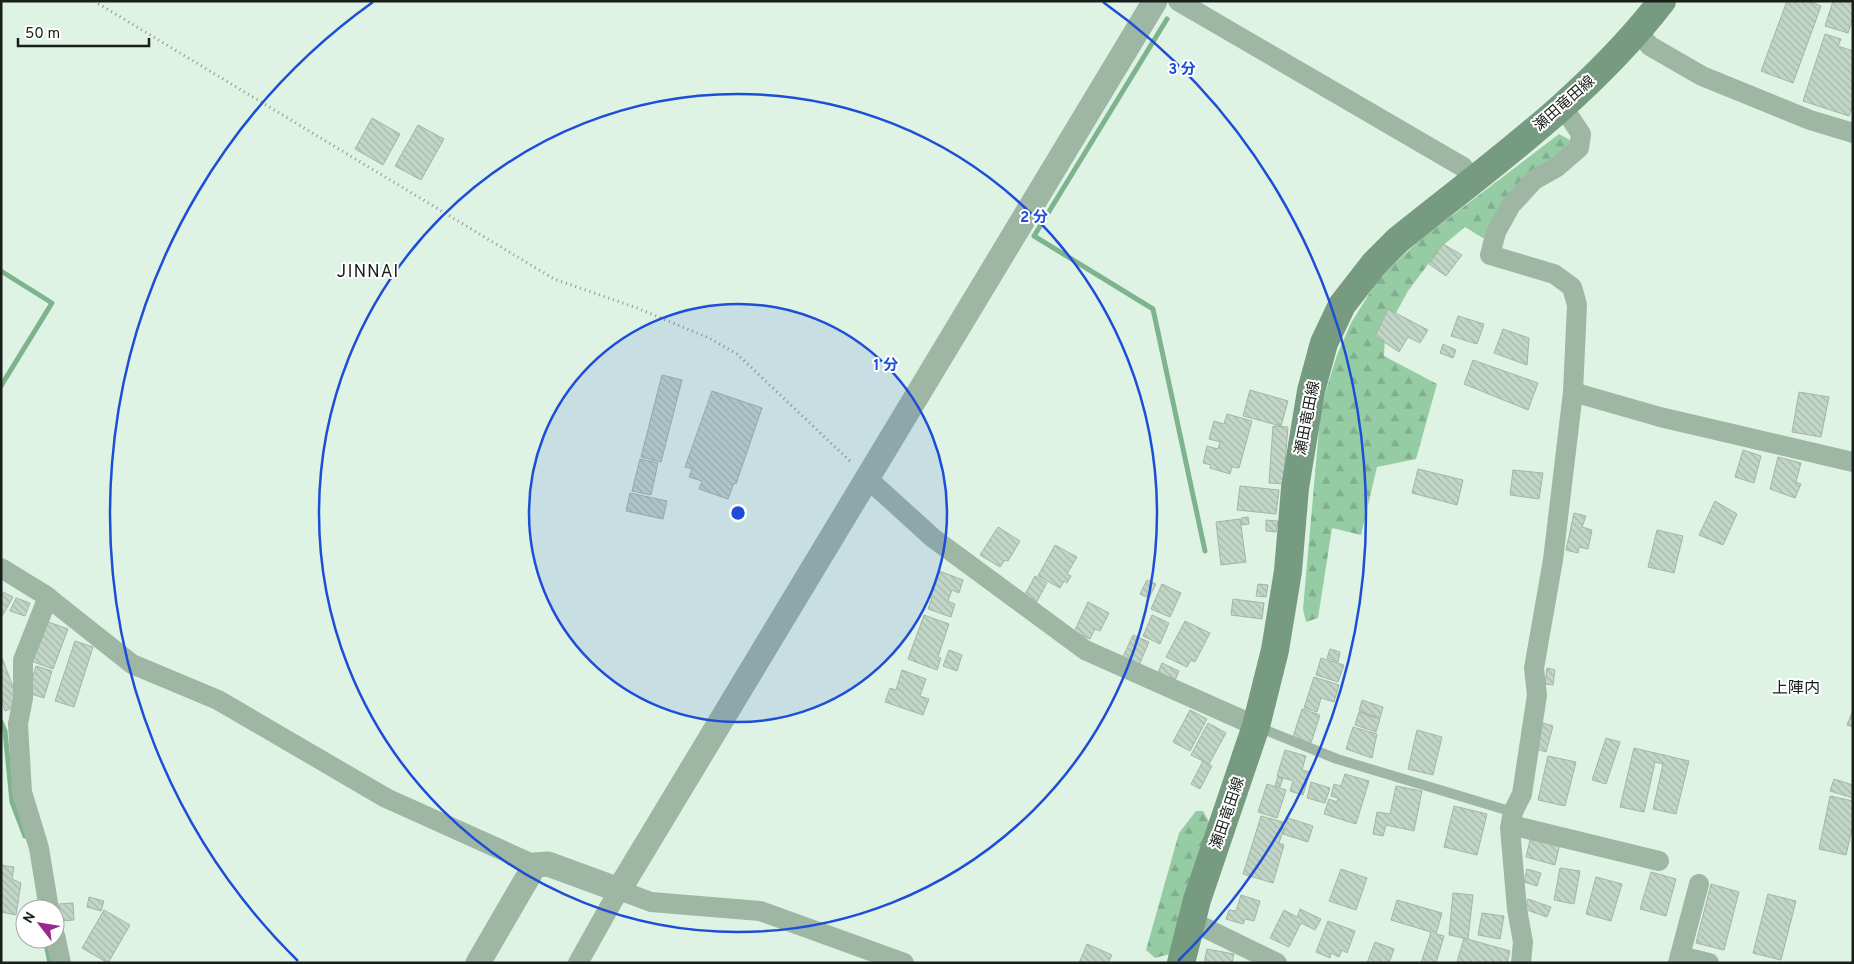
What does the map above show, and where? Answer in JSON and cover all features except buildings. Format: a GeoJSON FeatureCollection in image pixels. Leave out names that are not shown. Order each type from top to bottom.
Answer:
{"type":"FeatureCollection","features":[{"type":"Feature","properties":{"kind":"main road","name":"瀬田竜田線"},"geometry":{"type":"LineString","coordinates":[[1181,963],[1191,921],[1256,726],[1275,650],[1288,572],[1295,488],[1311,391],[1324,343],[1342,305],[1374,264],[1398,240],[1562,108],[1638,32],[1662,1]]}},
{"type":"Feature","properties":{"kind":"street"},"geometry":{"type":"LineString","coordinates":[[578,963],[619,890],[1155,1]]}},
{"type":"Feature","properties":{"kind":"street"},"geometry":{"type":"LineString","coordinates":[[1178,1],[1463,168],[1473,180]]}},
{"type":"Feature","properties":{"kind":"street"},"geometry":{"type":"LineString","coordinates":[[1638,32],[1650,46],[1702,76],[1810,120],[1853,133]]}},
{"type":"Feature","properties":{"kind":"street"},"geometry":{"type":"LineString","coordinates":[[1521,963],[1522,942],[1517,909],[1512,818],[1522,794],[1536,695],[1534,668],[1553,560],[1573,392],[1577,305],[1572,287],[1554,274],[1490,255],[1496,232],[1511,205],[1534,180],[1557,166],[1579,148],[1581,134],[1562,108]]}},
{"type":"Feature","properties":{"kind":"street"},"geometry":{"type":"LineString","coordinates":[[1573,392],[1660,417],[1853,462]]}},
{"type":"Feature","properties":{"kind":"street"},"geometry":{"type":"LineString","coordinates":[[868,479],[933,538],[1085,650],[1256,726]]}},
{"type":"Feature","properties":{"kind":"street"},"geometry":{"type":"LineString","coordinates":[[1,568],[48,597],[132,664],[218,700],[386,798],[535,865],[548,864],[651,902],[760,911],[904,963]]}},
{"type":"Feature","properties":{"kind":"street"},"geometry":{"type":"LineString","coordinates":[[47,899],[39,848],[22,792],[18,724],[24,698],[24,660],[48,597]]}},
{"type":"Feature","properties":{"kind":"street"},"geometry":{"type":"LineString","coordinates":[[1512,818],[1659,861]]}},
{"type":"Feature","properties":{"kind":"street"},"geometry":{"type":"LineString","coordinates":[[478,963],[535,865]]}},
{"type":"Feature","properties":{"kind":"street"},"geometry":{"type":"LineString","coordinates":[[1699,884],[1679,959],[1709,963]]}},
{"type":"Feature","properties":{"kind":"street"},"geometry":{"type":"LineString","coordinates":[[1191,921],[1277,963]]}},
{"type":"Feature","properties":{"kind":"street"},"geometry":{"type":"LineString","coordinates":[[58,949],[61,963]]}},
{"type":"Feature","properties":{"kind":"lane"},"geometry":{"type":"LineString","coordinates":[[1256,726],[1337,759],[1512,818]]}},
{"type":"Feature","properties":{"kind":"path"},"geometry":{"type":"LineString","coordinates":[[94,1],[554,279],[646,312],[709,338],[737,354],[868,479]]}},
{"type":"Feature","properties":{"kind":"green space"},"geometry":{"type":"Polygon","coordinates":[[[1559,134],[1577,144],[1541,175],[1486,240],[1465,227],[1441,247],[1408,291],[1385,333],[1384,356],[1437,384],[1416,459],[1377,467],[1361,535],[1332,528],[1318,618],[1306,622],[1303,609],[1321,407],[1337,355],[1351,323],[1379,278],[1420,240],[1559,134]]]}},
{"type":"Feature","properties":{"kind":"green space"},"geometry":{"type":"Polygon","coordinates":[[[1196,811],[1203,811],[1212,827],[1170,954],[1155,958],[1146,950],[1179,833],[1196,811]]]}},
{"type":"Feature","properties":{"kind":"waterway"},"geometry":{"type":"LineString","coordinates":[[1167,19],[1034,236],[1153,309],[1205,551]]}},
{"type":"Feature","properties":{"kind":"waterway"},"geometry":{"type":"LineString","coordinates":[[1,271],[52,303],[1,386]]}},
{"type":"Feature","properties":{"kind":"waterway"},"geometry":{"type":"LineString","coordinates":[[1,722],[5,731],[12,802],[25,836]]}},
{"type":"Feature","properties":{"kind":"waterway"},"geometry":{"type":"LineString","coordinates":[[47,949],[50,963]]}},
{"type":"Feature","properties":{"kind":"district","name":"JINNAI"},"geometry":{"type":"Point","coordinates":[368,271]}},
{"type":"Feature","properties":{"kind":"district","name":"上陣内"},"geometry":{"type":"Point","coordinates":[1796,687]}}]}
